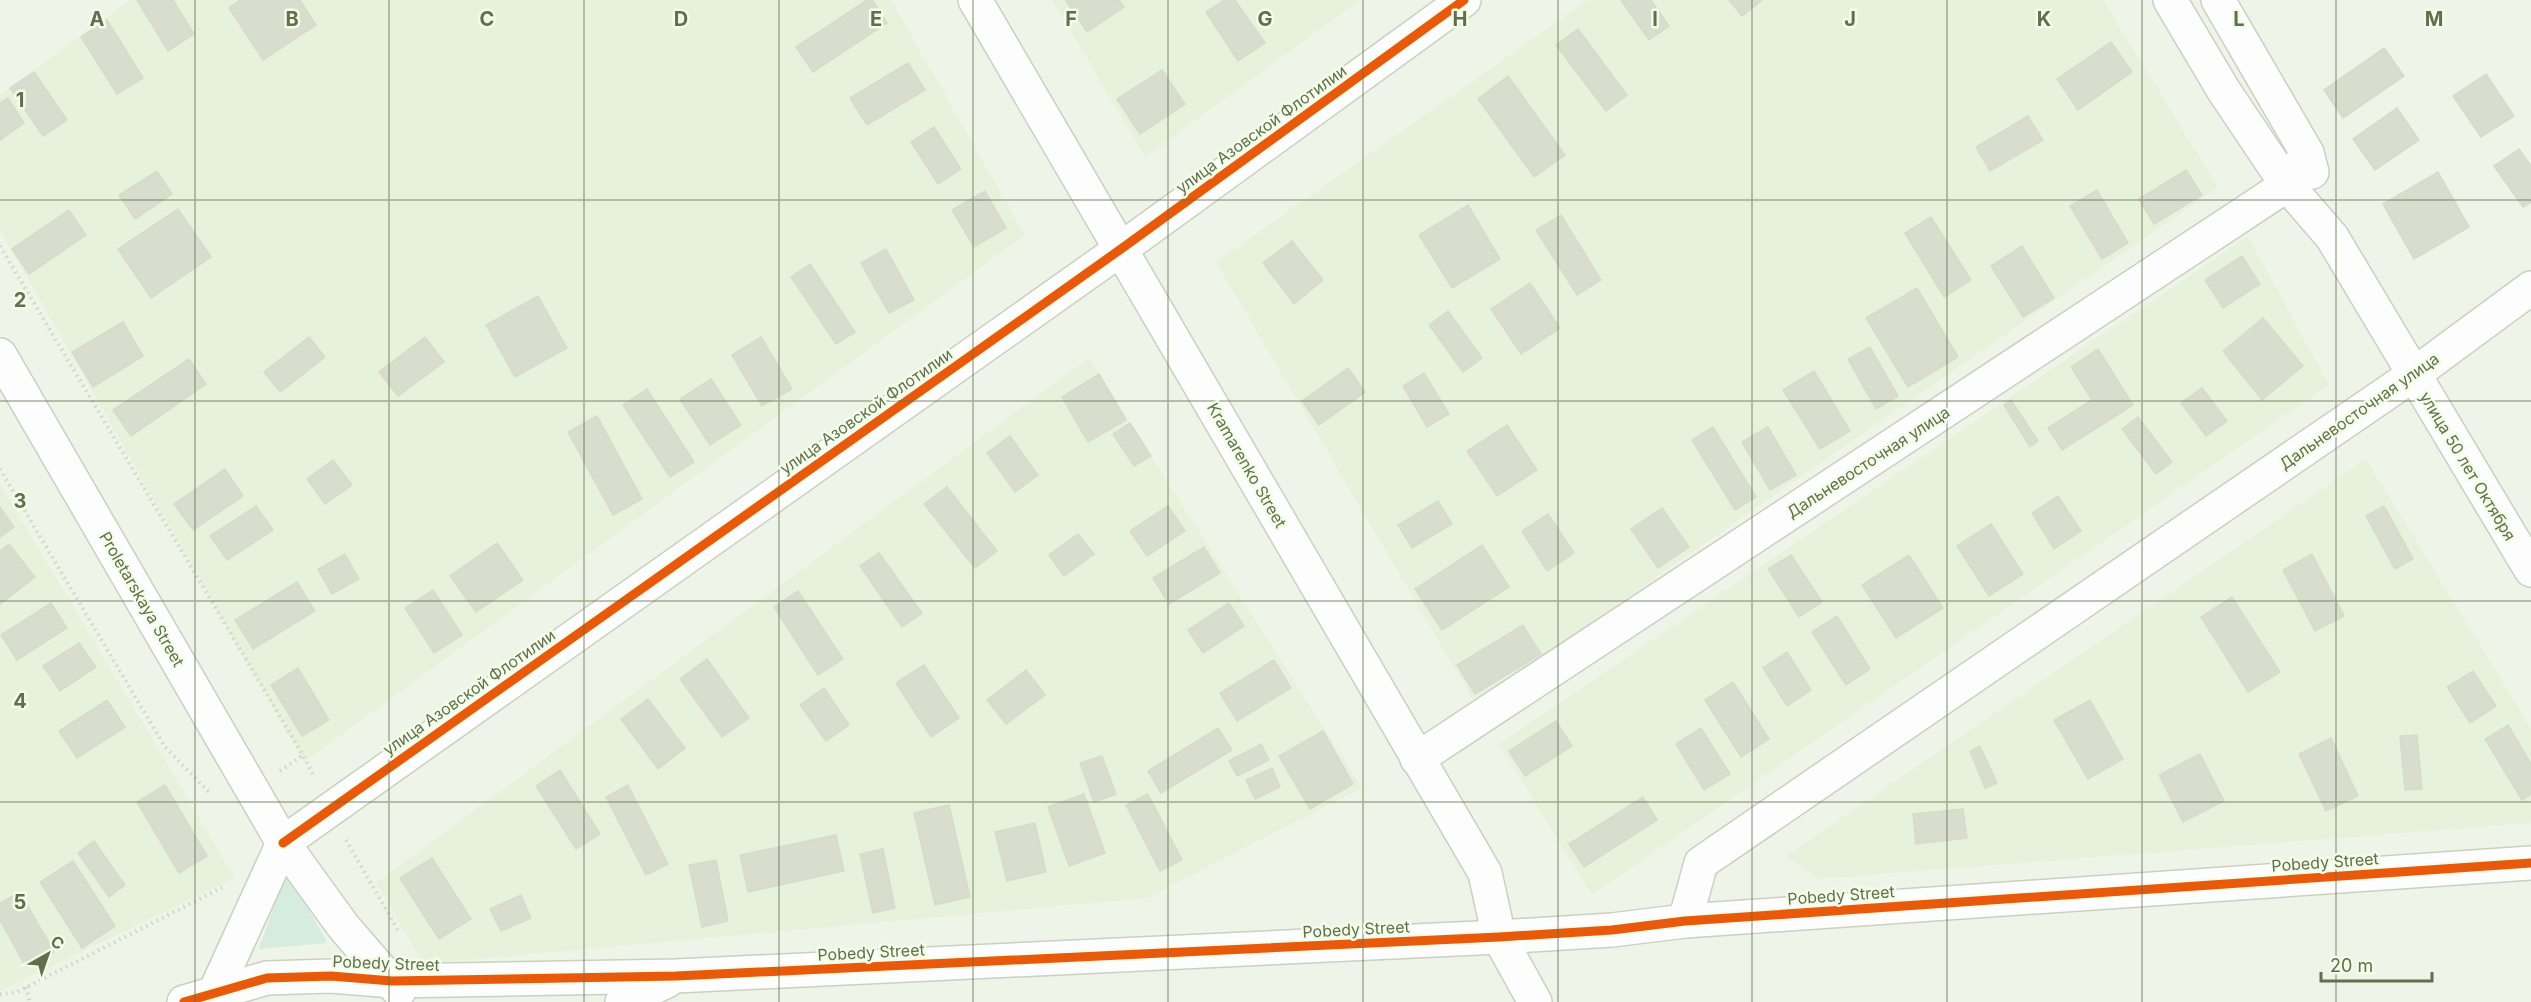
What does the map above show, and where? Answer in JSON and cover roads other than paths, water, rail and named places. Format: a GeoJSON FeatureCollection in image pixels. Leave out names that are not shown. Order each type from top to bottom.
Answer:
{"type":"FeatureCollection","features":[{"type":"Feature","properties":{"kind":"street","name":"Kramarenko Street"},"geometry":{"type":"LineString","coordinates":[[975,0],[1485,873],[1499,938],[1535,1002]]}},
{"type":"Feature","properties":{"kind":"street","name":"улица Азовской Флотилии"},"geometry":{"type":"LineString","coordinates":[[283,843],[1121,249],[1464,0]]}},
{"type":"Feature","properties":{"kind":"street","name":"улица 50 лет Октября"},"geometry":{"type":"LineString","coordinates":[[2170,0],[2224,91],[2288,185],[2332,237],[2531,570]]}},
{"type":"Feature","properties":{"kind":"street","name":"улица 50 лет Октября"},"geometry":{"type":"LineString","coordinates":[[2218,0],[2307,153],[2332,237]]}},
{"type":"Feature","properties":{"kind":"street","name":"Дальневосточная улица"},"geometry":{"type":"LineString","coordinates":[[1417,759],[2288,185],[2307,153]]}},
{"type":"Feature","properties":{"kind":"street","name":"Дальневосточная улица"},"geometry":{"type":"LineString","coordinates":[[1685,921],[1701,863],[2413,375],[2531,288]]}},
{"type":"Feature","properties":{"kind":"street","name":"Proletarskaya Street"},"geometry":{"type":"LineString","coordinates":[[0,355],[283,843],[343,926],[400,992]]}},
{"type":"Feature","properties":{"kind":"street"},"geometry":{"type":"LineString","coordinates":[[200,999],[283,843]]}},
{"type":"Feature","properties":{"kind":"street","name":"Pobedy Street"},"geometry":{"type":"LineString","coordinates":[[200,999],[267,978],[331,976],[400,992],[676,976],[1499,938],[1612,930],[1685,921],[2531,863]]}},
{"type":"Feature","properties":{"kind":"street","name":"Pobedy Street"},"geometry":{"type":"LineString","coordinates":[[622,1002],[676,976]]}}]}
